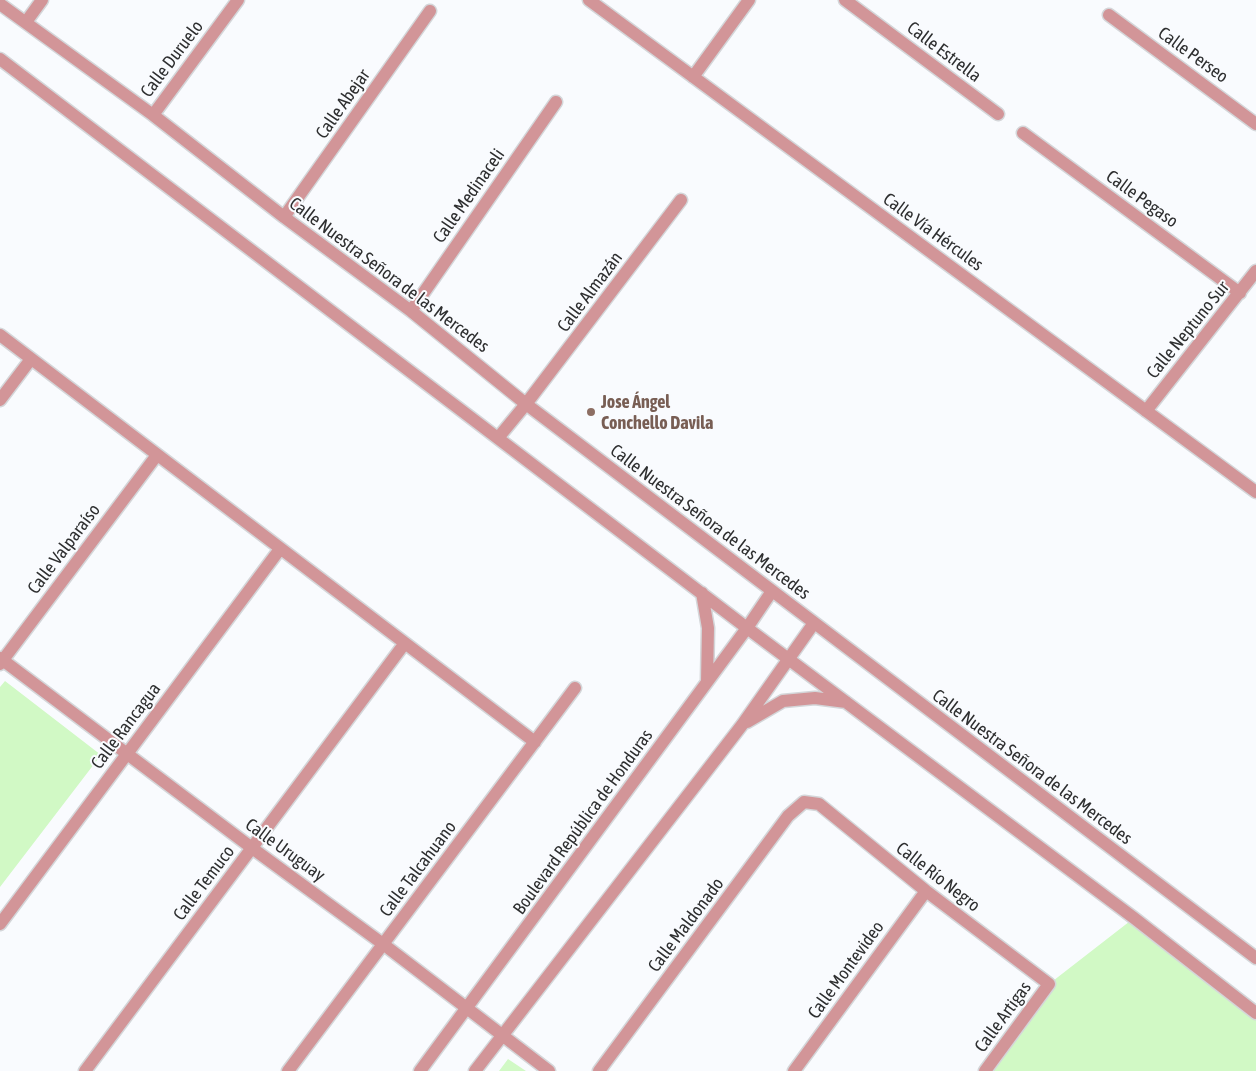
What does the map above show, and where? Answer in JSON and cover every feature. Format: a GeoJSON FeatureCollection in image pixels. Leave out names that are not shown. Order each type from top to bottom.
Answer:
{"type":"FeatureCollection","features":[{"type":"Feature","properties":{"kind":"street"},"geometry":{"type":"LineString","coordinates":[[26,22],[42,0]]}},
{"type":"Feature","properties":{"kind":"street","name":"Calle Duruelo"},"geometry":{"type":"LineString","coordinates":[[152,115],[238,0]]}},
{"type":"Feature","properties":{"kind":"street","name":"Calle Vía Hércules"},"geometry":{"type":"LineString","coordinates":[[589,0],[1256,492]]}},
{"type":"Feature","properties":{"kind":"street"},"geometry":{"type":"LineString","coordinates":[[693,77],[749,0]]}},
{"type":"Feature","properties":{"kind":"street","name":"Calle Estrella"},"geometry":{"type":"LineString","coordinates":[[845,0],[998,114]]}},
{"type":"Feature","properties":{"kind":"street","name":"Calle Nuestra Señora de las Mercedes"},"geometry":{"type":"LineString","coordinates":[[0,4],[152,115],[284,217],[411,311],[526,404],[1256,958]]}},
{"type":"Feature","properties":{"kind":"street","name":"Calle Abejar"},"geometry":{"type":"LineString","coordinates":[[284,217],[430,11]]}},
{"type":"Feature","properties":{"kind":"street","name":"Calle Perseo"},"geometry":{"type":"LineString","coordinates":[[1109,15],[1256,124]]}},
{"type":"Feature","properties":{"kind":"street"},"geometry":{"type":"LineString","coordinates":[[0,59],[747,628],[1126,912],[1256,1013]]}},
{"type":"Feature","properties":{"kind":"street","name":"Calle Medinaceli"},"geometry":{"type":"LineString","coordinates":[[411,311],[556,102]]}},
{"type":"Feature","properties":{"kind":"street","name":"Calle Pegaso"},"geometry":{"type":"LineString","coordinates":[[1023,133],[1240,293]]}},
{"type":"Feature","properties":{"kind":"street","name":"Calle Almazán"},"geometry":{"type":"LineString","coordinates":[[498,438],[681,200]]}},
{"type":"Feature","properties":{"kind":"street","name":"Calle Neptuno Sur"},"geometry":{"type":"LineString","coordinates":[[1146,410],[1256,271]]}},
{"type":"Feature","properties":{"kind":"street"},"geometry":{"type":"LineString","coordinates":[[0,335],[535,742]]}},
{"type":"Feature","properties":{"kind":"street"},"geometry":{"type":"LineString","coordinates":[[0,400],[31,359]]}},
{"type":"Feature","properties":{"kind":"street","name":"Calle Valparaíso"},"geometry":{"type":"LineString","coordinates":[[1,661],[157,455]]}},
{"type":"Feature","properties":{"kind":"street","name":"Calle Rancagua"},"geometry":{"type":"LineString","coordinates":[[0,924],[280,549]]}},
{"type":"Feature","properties":{"kind":"street","name":"Boulevard República de Honduras"},"geometry":{"type":"LineString","coordinates":[[420,1071],[772,592]]}},
{"type":"Feature","properties":{"kind":"street"},"geometry":{"type":"LineString","coordinates":[[702,593],[708,628],[707,682]]}},
{"type":"Feature","properties":{"kind":"street"},"geometry":{"type":"LineString","coordinates":[[475,1071],[742,725],[814,623]]}},
{"type":"Feature","properties":{"kind":"street","name":"Calle Temuco"},"geometry":{"type":"LineString","coordinates":[[85,1071],[405,643]]}},
{"type":"Feature","properties":{"kind":"street","name":"Calle Uruguay"},"geometry":{"type":"LineString","coordinates":[[1,661],[383,944],[549,1071]]}},
{"type":"Feature","properties":{"kind":"street","name":"Calle Talcahuano"},"geometry":{"type":"LineString","coordinates":[[288,1071],[575,688]]}},
{"type":"Feature","properties":{"kind":"street"},"geometry":{"type":"LineString","coordinates":[[742,725],[783,701],[815,698],[846,702]]}},
{"type":"Feature","properties":{"kind":"street","name":"Calle Río Negro"},"geometry":{"type":"LineString","coordinates":[[804,802],[819,804],[926,891],[1049,984]]}},
{"type":"Feature","properties":{"kind":"street","name":"Calle Maldonado"},"geometry":{"type":"LineString","coordinates":[[599,1071],[788,816],[804,802]]}},
{"type":"Feature","properties":{"kind":"street","name":"Calle Montevideo"},"geometry":{"type":"LineString","coordinates":[[794,1071],[926,891]]}},
{"type":"Feature","properties":{"kind":"street","name":"Calle Artigas"},"geometry":{"type":"LineString","coordinates":[[985,1071],[1049,984]]}},
{"type":"Feature","properties":{"kind":"green space"},"geometry":{"type":"Polygon","coordinates":[[[5,681],[101,755],[0,887],[0,687],[5,681]]]}},
{"type":"Feature","properties":{"kind":"green space"},"geometry":{"type":"Polygon","coordinates":[[[1134,918],[1256,1017],[1256,1071],[985,1071],[1049,984],[1134,918]]]}},
{"type":"Feature","properties":{"kind":"green space"},"geometry":{"type":"Polygon","coordinates":[[[508,1059],[526,1071],[499,1071],[508,1059]]]}},
{"type":"Feature","properties":{"kind":"place","name":"Jose Ángel Conchello Davila"},"geometry":{"type":"Point","coordinates":[591,412]}}]}
